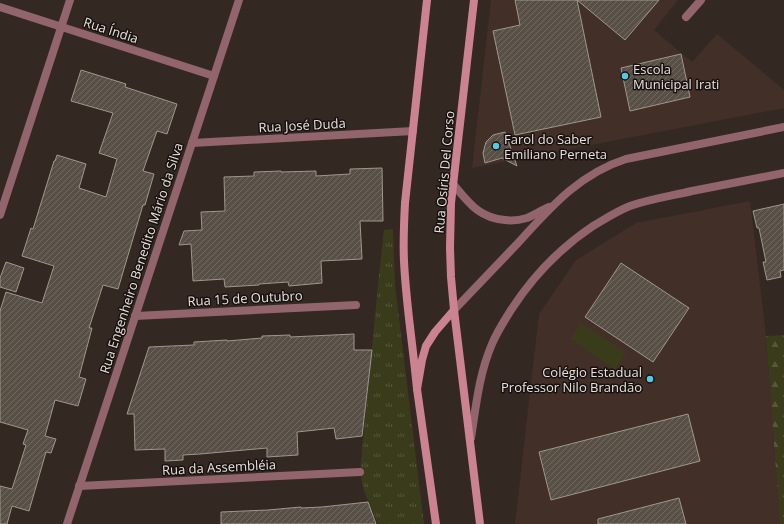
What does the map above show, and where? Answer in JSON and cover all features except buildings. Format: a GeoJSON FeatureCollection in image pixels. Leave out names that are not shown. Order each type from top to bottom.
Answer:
{"type":"FeatureCollection","features":[{"type":"Feature","properties":{"kind":"main road"},"geometry":{"type":"LineString","coordinates":[[427,0],[405,203],[404,232],[407,293],[417,389],[436,524]]}},
{"type":"Feature","properties":{"kind":"main road","name":"Rua Osíris Del Corso"},"geometry":{"type":"LineString","coordinates":[[474,0],[453,184],[450,222],[450,248],[454,310],[480,524]]}},
{"type":"Feature","properties":{"kind":"main road"},"geometry":{"type":"LineString","coordinates":[[417,389],[426,346],[435,332],[454,310]]}},
{"type":"Feature","properties":{"kind":"street"},"geometry":{"type":"LineString","coordinates":[[0,215],[70,0]]}},
{"type":"Feature","properties":{"kind":"street","name":"Rua Engenheiro Benedito Mário da Silva"},"geometry":{"type":"LineString","coordinates":[[67,524],[239,0]]}},
{"type":"Feature","properties":{"kind":"street"},"geometry":{"type":"LineString","coordinates":[[686,17],[701,0]]}},
{"type":"Feature","properties":{"kind":"street","name":"Rua Índia"},"geometry":{"type":"LineString","coordinates":[[0,7],[214,76]]}},
{"type":"Feature","properties":{"kind":"street"},"geometry":{"type":"LineString","coordinates":[[454,310],[554,204],[580,182],[597,172],[614,163],[626,159],[784,127]]}},
{"type":"Feature","properties":{"kind":"street","name":"Rua José Duda"},"geometry":{"type":"LineString","coordinates":[[192,143],[413,131]]}},
{"type":"Feature","properties":{"kind":"street"},"geometry":{"type":"LineString","coordinates":[[471,441],[477,396],[482,374],[492,344],[505,319],[538,273],[577,237],[604,219],[629,206],[651,200],[784,173]]}},
{"type":"Feature","properties":{"kind":"street"},"geometry":{"type":"LineString","coordinates":[[453,184],[474,208],[484,216],[498,220],[510,221],[526,218],[554,204]]}},
{"type":"Feature","properties":{"kind":"street","name":"Rua 15 de Outubro"},"geometry":{"type":"LineString","coordinates":[[135,316],[356,305]]}},
{"type":"Feature","properties":{"kind":"street","name":"Rua da Assembléia"},"geometry":{"type":"LineString","coordinates":[[79,486],[360,472]]}},
{"type":"Feature","properties":{"kind":"shaded area","name":"Escola Municipal Irati"},"geometry":{"type":"Polygon","coordinates":[[[491,0],[678,0],[654,30],[692,62],[717,34],[784,90],[784,108],[472,168],[491,0]]]}},
{"type":"Feature","properties":{"kind":"shaded area","name":"Colégio Estadual Professor Nilo Brandão"},"geometry":{"type":"Polygon","coordinates":[[[750,201],[766,336],[780,524],[515,524],[539,314],[576,260],[636,223],[750,201]]]}},
{"type":"Feature","properties":{"kind":"green space"},"geometry":{"type":"Polygon","coordinates":[[[393,229],[395,285],[424,524],[378,524],[364,491],[360,472],[384,230],[393,229]]]}},
{"type":"Feature","properties":{"kind":"green space"},"geometry":{"type":"Polygon","coordinates":[[[581,323],[626,353],[615,370],[570,339],[581,323]]]}},
{"type":"Feature","properties":{"kind":"green space"},"geometry":{"type":"Polygon","coordinates":[[[784,335],[784,524],[780,524],[766,336],[784,335]]]}},
{"type":"Feature","properties":{"kind":"place","name":"Escola Municipal Irati"},"geometry":{"type":"Point","coordinates":[625,76]}},
{"type":"Feature","properties":{"kind":"place","name":"Farol do Saber Emiliano Perneta"},"geometry":{"type":"Point","coordinates":[496,146]}},
{"type":"Feature","properties":{"kind":"place","name":"Colégio Estadual Professor Nilo Brandão"},"geometry":{"type":"Point","coordinates":[650,379]}}]}
